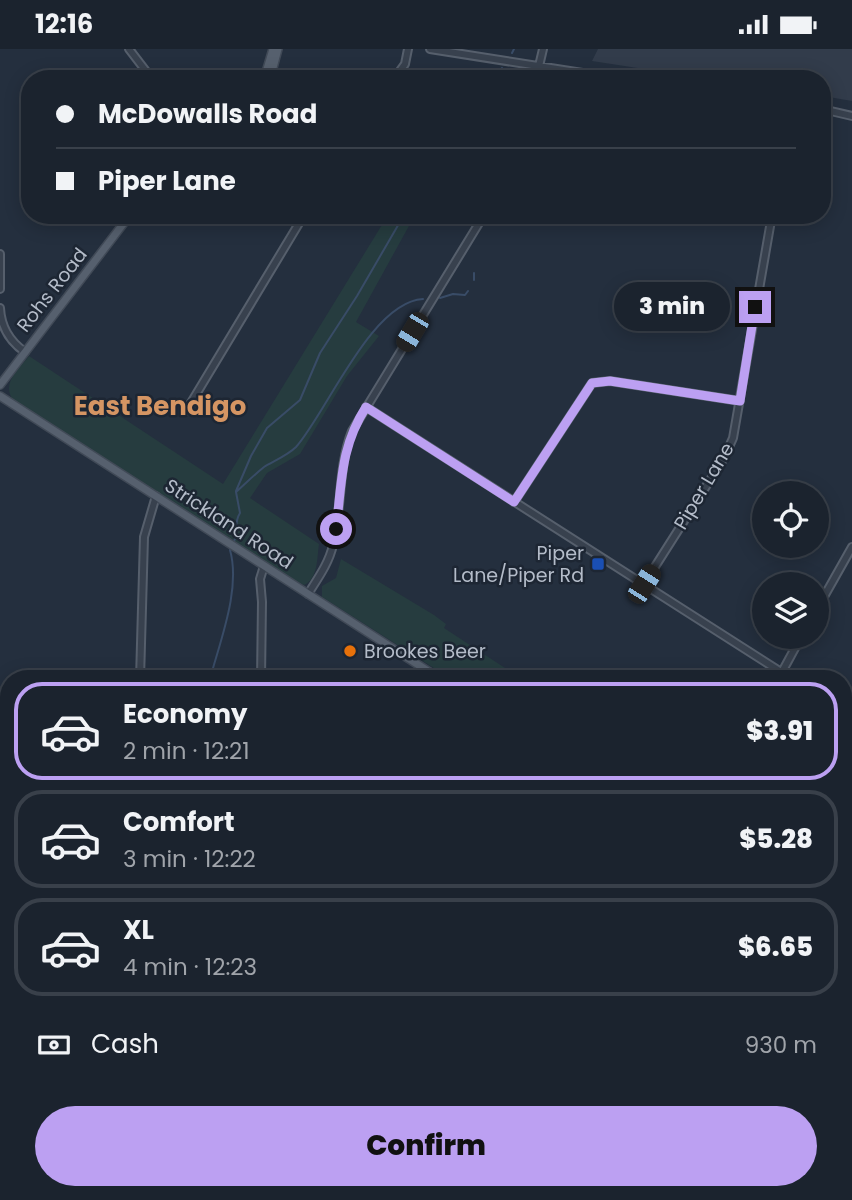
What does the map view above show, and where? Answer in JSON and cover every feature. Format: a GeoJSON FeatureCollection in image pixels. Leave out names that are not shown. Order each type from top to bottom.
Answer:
{"type":"FeatureCollection","features":[{"type":"Feature","properties":{"kind":"main road"},"geometry":{"type":"LineString","coordinates":[[266,70],[272,49]]}},
{"type":"Feature","properties":{"kind":"main road"},"geometry":{"type":"LineString","coordinates":[[272,70],[278,49]]}},
{"type":"Feature","properties":{"kind":"main road","name":"Rohs Road"},"geometry":{"type":"LineString","coordinates":[[0,385],[123,224]]}},
{"type":"Feature","properties":{"kind":"main road","name":"Strickland Road"},"geometry":{"type":"LineString","coordinates":[[0,396],[421,670]]}},
{"type":"Feature","properties":{"kind":"street"},"geometry":{"type":"LineString","coordinates":[[129,49],[145,70]]}},
{"type":"Feature","properties":{"kind":"street"},"geometry":{"type":"LineString","coordinates":[[401,70],[405,64],[408,49]]}},
{"type":"Feature","properties":{"kind":"street"},"geometry":{"type":"LineString","coordinates":[[430,49],[561,70]]}},
{"type":"Feature","properties":{"kind":"street"},"geometry":{"type":"LineString","coordinates":[[539,66],[543,49]]}},
{"type":"Feature","properties":{"kind":"street"},"geometry":{"type":"LineString","coordinates":[[831,112],[852,116]]}},
{"type":"Feature","properties":{"kind":"street"},"geometry":{"type":"LineString","coordinates":[[186,411],[299,224]]}},
{"type":"Feature","properties":{"kind":"street"},"geometry":{"type":"LineString","coordinates":[[308,594],[332,548],[347,444],[355,425],[478,224]]}},
{"type":"Feature","properties":{"kind":"street","name":"Piper Lane"},"geometry":{"type":"LineString","coordinates":[[644,584],[727,452],[740,401],[770,224]]}},
{"type":"Feature","properties":{"kind":"street"},"geometry":{"type":"LineString","coordinates":[[0,254],[0,289]]}},
{"type":"Feature","properties":{"kind":"street"},"geometry":{"type":"LineString","coordinates":[[0,308],[2,323],[7,333],[25,352]]}},
{"type":"Feature","properties":{"kind":"street"},"geometry":{"type":"LineString","coordinates":[[514,502],[592,383],[610,381],[740,401]]}},
{"type":"Feature","properties":{"kind":"street"},"geometry":{"type":"LineString","coordinates":[[366,407],[779,670]]}},
{"type":"Feature","properties":{"kind":"street"},"geometry":{"type":"LineString","coordinates":[[140,670],[144,537],[156,496]]}},
{"type":"Feature","properties":{"kind":"street"},"geometry":{"type":"LineString","coordinates":[[829,587],[852,547]]}},
{"type":"Feature","properties":{"kind":"street"},"geometry":{"type":"LineString","coordinates":[[261,670],[260,579],[264,566]]}},
{"type":"Feature","properties":{"kind":"street"},"geometry":{"type":"LineString","coordinates":[[783,670],[794,649]]}},
{"type":"Feature","properties":{"kind":"shaded area"},"geometry":{"type":"Polygon","coordinates":[[[598,49],[852,49],[852,101],[831,97],[831,70],[650,70],[592,61],[598,49]]]}},
{"type":"Feature","properties":{"kind":"green space"},"geometry":{"type":"Polygon","coordinates":[[[382,224],[410,224],[356,322],[379,336],[347,376],[300,454],[267,473],[250,498],[319,544],[314,573],[304,585],[287,577],[13,400],[10,382],[29,356],[223,484],[382,224]]]}},
{"type":"Feature","properties":{"kind":"green space"},"geometry":{"type":"Polygon","coordinates":[[[341,559],[434,615],[446,624],[444,628],[508,670],[437,670],[322,597],[322,586],[336,578],[341,559]]]}},
{"type":"Feature","properties":{"kind":"waterway"},"geometry":{"type":"LineString","coordinates":[[512,53],[514,49]]}},
{"type":"Feature","properties":{"kind":"waterway"},"geometry":{"type":"LineString","coordinates":[[236,491],[267,428],[300,400],[320,353],[399,224]]}},
{"type":"Feature","properties":{"kind":"waterway"},"geometry":{"type":"LineString","coordinates":[[474,273],[474,280]]}},
{"type":"Feature","properties":{"kind":"waterway"},"geometry":{"type":"LineString","coordinates":[[440,298],[453,294],[465,295],[468,291]]}},
{"type":"Feature","properties":{"kind":"waterway"},"geometry":{"type":"LineString","coordinates":[[234,541],[240,513],[236,492],[264,467],[296,447],[368,338],[386,318],[404,305],[423,299]]}},
{"type":"Feature","properties":{"kind":"waterway"},"geometry":{"type":"LineString","coordinates":[[213,670],[231,598],[233,565],[230,550]]}},
{"type":"Feature","properties":{"kind":"place","name":"Piper Lane/Piper Rd"},"geometry":{"type":"Point","coordinates":[598,564]}},
{"type":"Feature","properties":{"kind":"place","name":"Brookes Beer"},"geometry":{"type":"Point","coordinates":[350,651]}},
{"type":"Feature","properties":{"kind":"district","name":"East Bendigo"},"geometry":{"type":"Point","coordinates":[160,406]}},
{"type":"Feature","properties":{"kind":"route"},"geometry":{"type":"LineString","coordinates":[[336,529],[347,444],[366,407],[514,502],[592,383],[610,381],[740,401],[755,307]]}}]}
